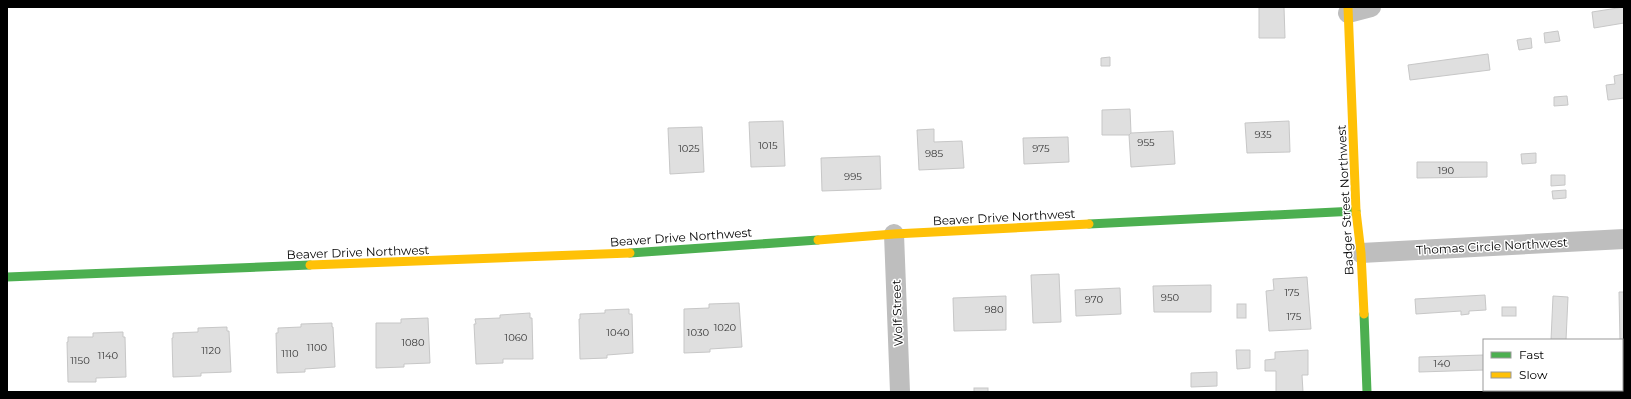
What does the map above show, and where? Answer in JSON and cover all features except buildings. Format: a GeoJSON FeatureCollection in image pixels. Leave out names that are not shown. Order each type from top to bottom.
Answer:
{"type":"FeatureCollection","features":[{"type":"Feature","properties":{"kind":"street"},"geometry":{"type":"LineString","coordinates":[[1348,10],[1371,7]]}},
{"type":"Feature","properties":{"kind":"street","name":"Badger Street Northwest"},"geometry":{"type":"LineString","coordinates":[[1348,10],[1356,211],[1361,253],[1367,392]]}},
{"type":"Feature","properties":{"kind":"street","name":"Beaver Drive Northwest"},"geometry":{"type":"LineString","coordinates":[[7,277],[634,253],[894,234],[1356,211]]}},
{"type":"Feature","properties":{"kind":"street","name":"Wolf Street"},"geometry":{"type":"LineString","coordinates":[[894,234],[900,392]]}},
{"type":"Feature","properties":{"kind":"street","name":"Thomas Circle Northwest"},"geometry":{"type":"LineString","coordinates":[[1361,253],[1624,239]]}},
{"type":"Feature","properties":{"kind":"traffic: fast"},"geometry":{"type":"LineString","coordinates":[[1089,224],[1356,211]]}},
{"type":"Feature","properties":{"kind":"traffic: fast"},"geometry":{"type":"LineString","coordinates":[[630,253],[818,240]]}},
{"type":"Feature","properties":{"kind":"traffic: fast"},"geometry":{"type":"LineString","coordinates":[[7,277],[310,265]]}},
{"type":"Feature","properties":{"kind":"traffic: fast"},"geometry":{"type":"LineString","coordinates":[[1364,314],[1367,392]]}},
{"type":"Feature","properties":{"kind":"traffic: slow"},"geometry":{"type":"LineString","coordinates":[[1348,7],[1356,211],[1361,253],[1364,314]]}},
{"type":"Feature","properties":{"kind":"traffic: slow"},"geometry":{"type":"LineString","coordinates":[[818,240],[894,234],[1089,224]]}},
{"type":"Feature","properties":{"kind":"traffic: slow"},"geometry":{"type":"LineString","coordinates":[[310,265],[630,253]]}}]}
